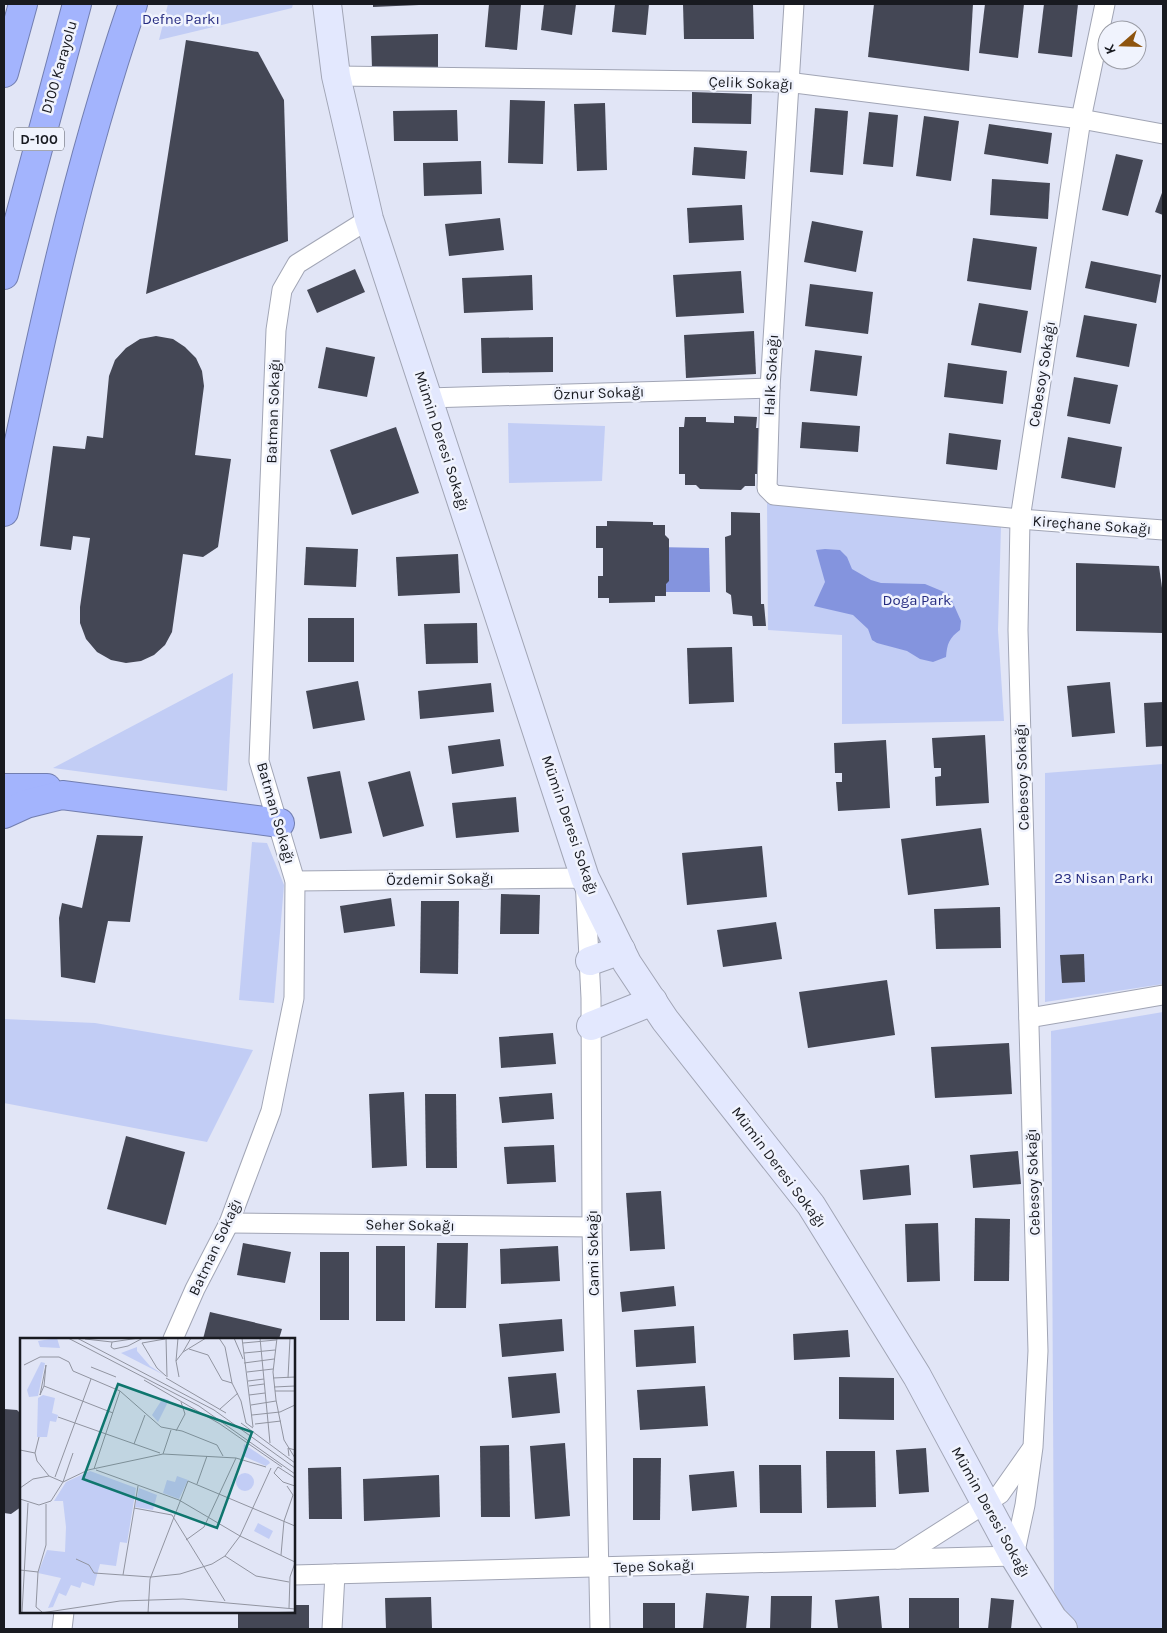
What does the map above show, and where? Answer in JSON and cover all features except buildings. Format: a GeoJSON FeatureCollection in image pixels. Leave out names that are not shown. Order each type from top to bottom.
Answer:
{"type":"FeatureCollection","features":[{"type":"Feature","properties":{"kind":"highway"},"geometry":{"type":"LineString","coordinates":[[4,73],[23,4]]}},
{"type":"Feature","properties":{"kind":"highway","name":"D100 Karayolu"},"geometry":{"type":"LineString","coordinates":[[4,275],[77,4]]}},
{"type":"Feature","properties":{"kind":"highway"},"geometry":{"type":"LineString","coordinates":[[4,512],[32,374],[78,182],[133,4]]}},
{"type":"Feature","properties":{"kind":"highway"},"geometry":{"type":"LineString","coordinates":[[4,788],[81,792],[277,816]]}},
{"type":"Feature","properties":{"kind":"highway"},"geometry":{"type":"LineString","coordinates":[[4,814],[26,804],[81,792]]}},
{"type":"Feature","properties":{"kind":"street","name":"Mümin Deresi Sokağı"},"geometry":{"type":"LineString","coordinates":[[327,4],[336,76],[369,219],[585,878],[621,950],[665,1020],[812,1205],[993,1499],[1014,1556],[1053,1619],[1063,1629]]}},
{"type":"Feature","properties":{"kind":"street","name":"Halk Sokağı"},"geometry":{"type":"LineString","coordinates":[[794,4],[787,82],[765,482],[767,488],[774,495],[1020,520]]}},
{"type":"Feature","properties":{"kind":"street","name":"Cebesoy Sokağı"},"geometry":{"type":"LineString","coordinates":[[1014,1556],[1025,1505],[1033,1447],[1038,1351],[1018,630],[1020,520],[1081,119],[1105,4]]}},
{"type":"Feature","properties":{"kind":"street","name":"Çelik Sokağı"},"geometry":{"type":"LineString","coordinates":[[336,76],[787,82],[1081,119],[1163,134]]}},
{"type":"Feature","properties":{"kind":"street","name":"Batman Sokağı"},"geometry":{"type":"LineString","coordinates":[[173,1338],[195,1288],[229,1223],[271,1111],[294,998],[295,881],[259,761],[276,330],[282,290],[296,264],[369,219]]}},
{"type":"Feature","properties":{"kind":"street","name":"Öznur Sokağı"},"geometry":{"type":"LineString","coordinates":[[428,398],[770,388]]}},
{"type":"Feature","properties":{"kind":"street","name":"Kireçhane Sokağı"},"geometry":{"type":"LineString","coordinates":[[1020,520],[1163,530]]}},
{"type":"Feature","properties":{"kind":"street","name":"Özdemir Sokağı"},"geometry":{"type":"LineString","coordinates":[[295,881],[585,878]]}},
{"type":"Feature","properties":{"kind":"street","name":"Cami Sokağı"},"geometry":{"type":"LineString","coordinates":[[585,878],[592,1026],[592,1227],[600,1629]]}},
{"type":"Feature","properties":{"kind":"street"},"geometry":{"type":"LineString","coordinates":[[590,962],[621,950]]}},
{"type":"Feature","properties":{"kind":"street"},"geometry":{"type":"LineString","coordinates":[[1029,1018],[1163,995]]}},
{"type":"Feature","properties":{"kind":"street"},"geometry":{"type":"LineString","coordinates":[[592,1026],[653,1001]]}},
{"type":"Feature","properties":{"kind":"street","name":"Seher Sokağı"},"geometry":{"type":"LineString","coordinates":[[229,1223],[592,1227]]}},
{"type":"Feature","properties":{"kind":"street"},"geometry":{"type":"LineString","coordinates":[[993,1499],[1033,1447]]}},
{"type":"Feature","properties":{"kind":"street"},"geometry":{"type":"LineString","coordinates":[[898,1559],[993,1499],[1013,1494],[1025,1505]]}},
{"type":"Feature","properties":{"kind":"street","name":"Tepe Sokağı"},"geometry":{"type":"LineString","coordinates":[[295,1575],[1014,1556]]}},
{"type":"Feature","properties":{"kind":"street"},"geometry":{"type":"LineString","coordinates":[[332,1629],[335,1574]]}},
{"type":"Feature","properties":{"kind":"street"},"geometry":{"type":"LineString","coordinates":[[62,1629],[64,1613]]}},
{"type":"Feature","properties":{"kind":"green space","name":"Defne Parkı"},"geometry":{"type":"Polygon","coordinates":[[[168,4],[293,4],[292,8],[159,40],[168,4]]]}},
{"type":"Feature","properties":{"kind":"green space"},"geometry":{"type":"Polygon","coordinates":[[[508,423],[605,426],[602,481],[509,483],[508,423]]]}},
{"type":"Feature","properties":{"kind":"green space","name":"Doga Park"},"geometry":{"type":"Polygon","coordinates":[[[767,500],[1001,527],[998,630],[1004,721],[842,724],[842,635],[768,630],[767,500]]]}},
{"type":"Feature","properties":{"kind":"green space"},"geometry":{"type":"Polygon","coordinates":[[[233,673],[227,791],[53,768],[233,673]]]}},
{"type":"Feature","properties":{"kind":"green space","name":"23 Nisan Parkı"},"geometry":{"type":"Polygon","coordinates":[[[1163,764],[1163,984],[1045,1002],[1045,773],[1163,764]]]}},
{"type":"Feature","properties":{"kind":"green space"},"geometry":{"type":"Polygon","coordinates":[[[252,842],[267,843],[284,885],[274,1003],[239,1000],[252,842]]]}},
{"type":"Feature","properties":{"kind":"green space"},"geometry":{"type":"Polygon","coordinates":[[[1163,1012],[1163,1629],[1079,1629],[1063,1610],[1054,1591],[1051,1031],[1163,1012]]]}},
{"type":"Feature","properties":{"kind":"green space"},"geometry":{"type":"Polygon","coordinates":[[[4,1019],[95,1023],[253,1050],[207,1142],[4,1103],[4,1019]]]}},
{"type":"Feature","properties":{"kind":"water"},"geometry":{"type":"Polygon","coordinates":[[[655,547],[709,548],[710,592],[654,592],[655,547]]]}},
{"type":"Feature","properties":{"kind":"water"},"geometry":{"type":"Polygon","coordinates":[[[816,550],[840,550],[847,557],[852,569],[871,580],[881,583],[925,584],[949,594],[961,621],[960,630],[949,642],[946,657],[933,662],[920,659],[907,651],[877,643],[872,640],[868,629],[853,615],[814,606],[825,582],[816,550]]]}}]}
